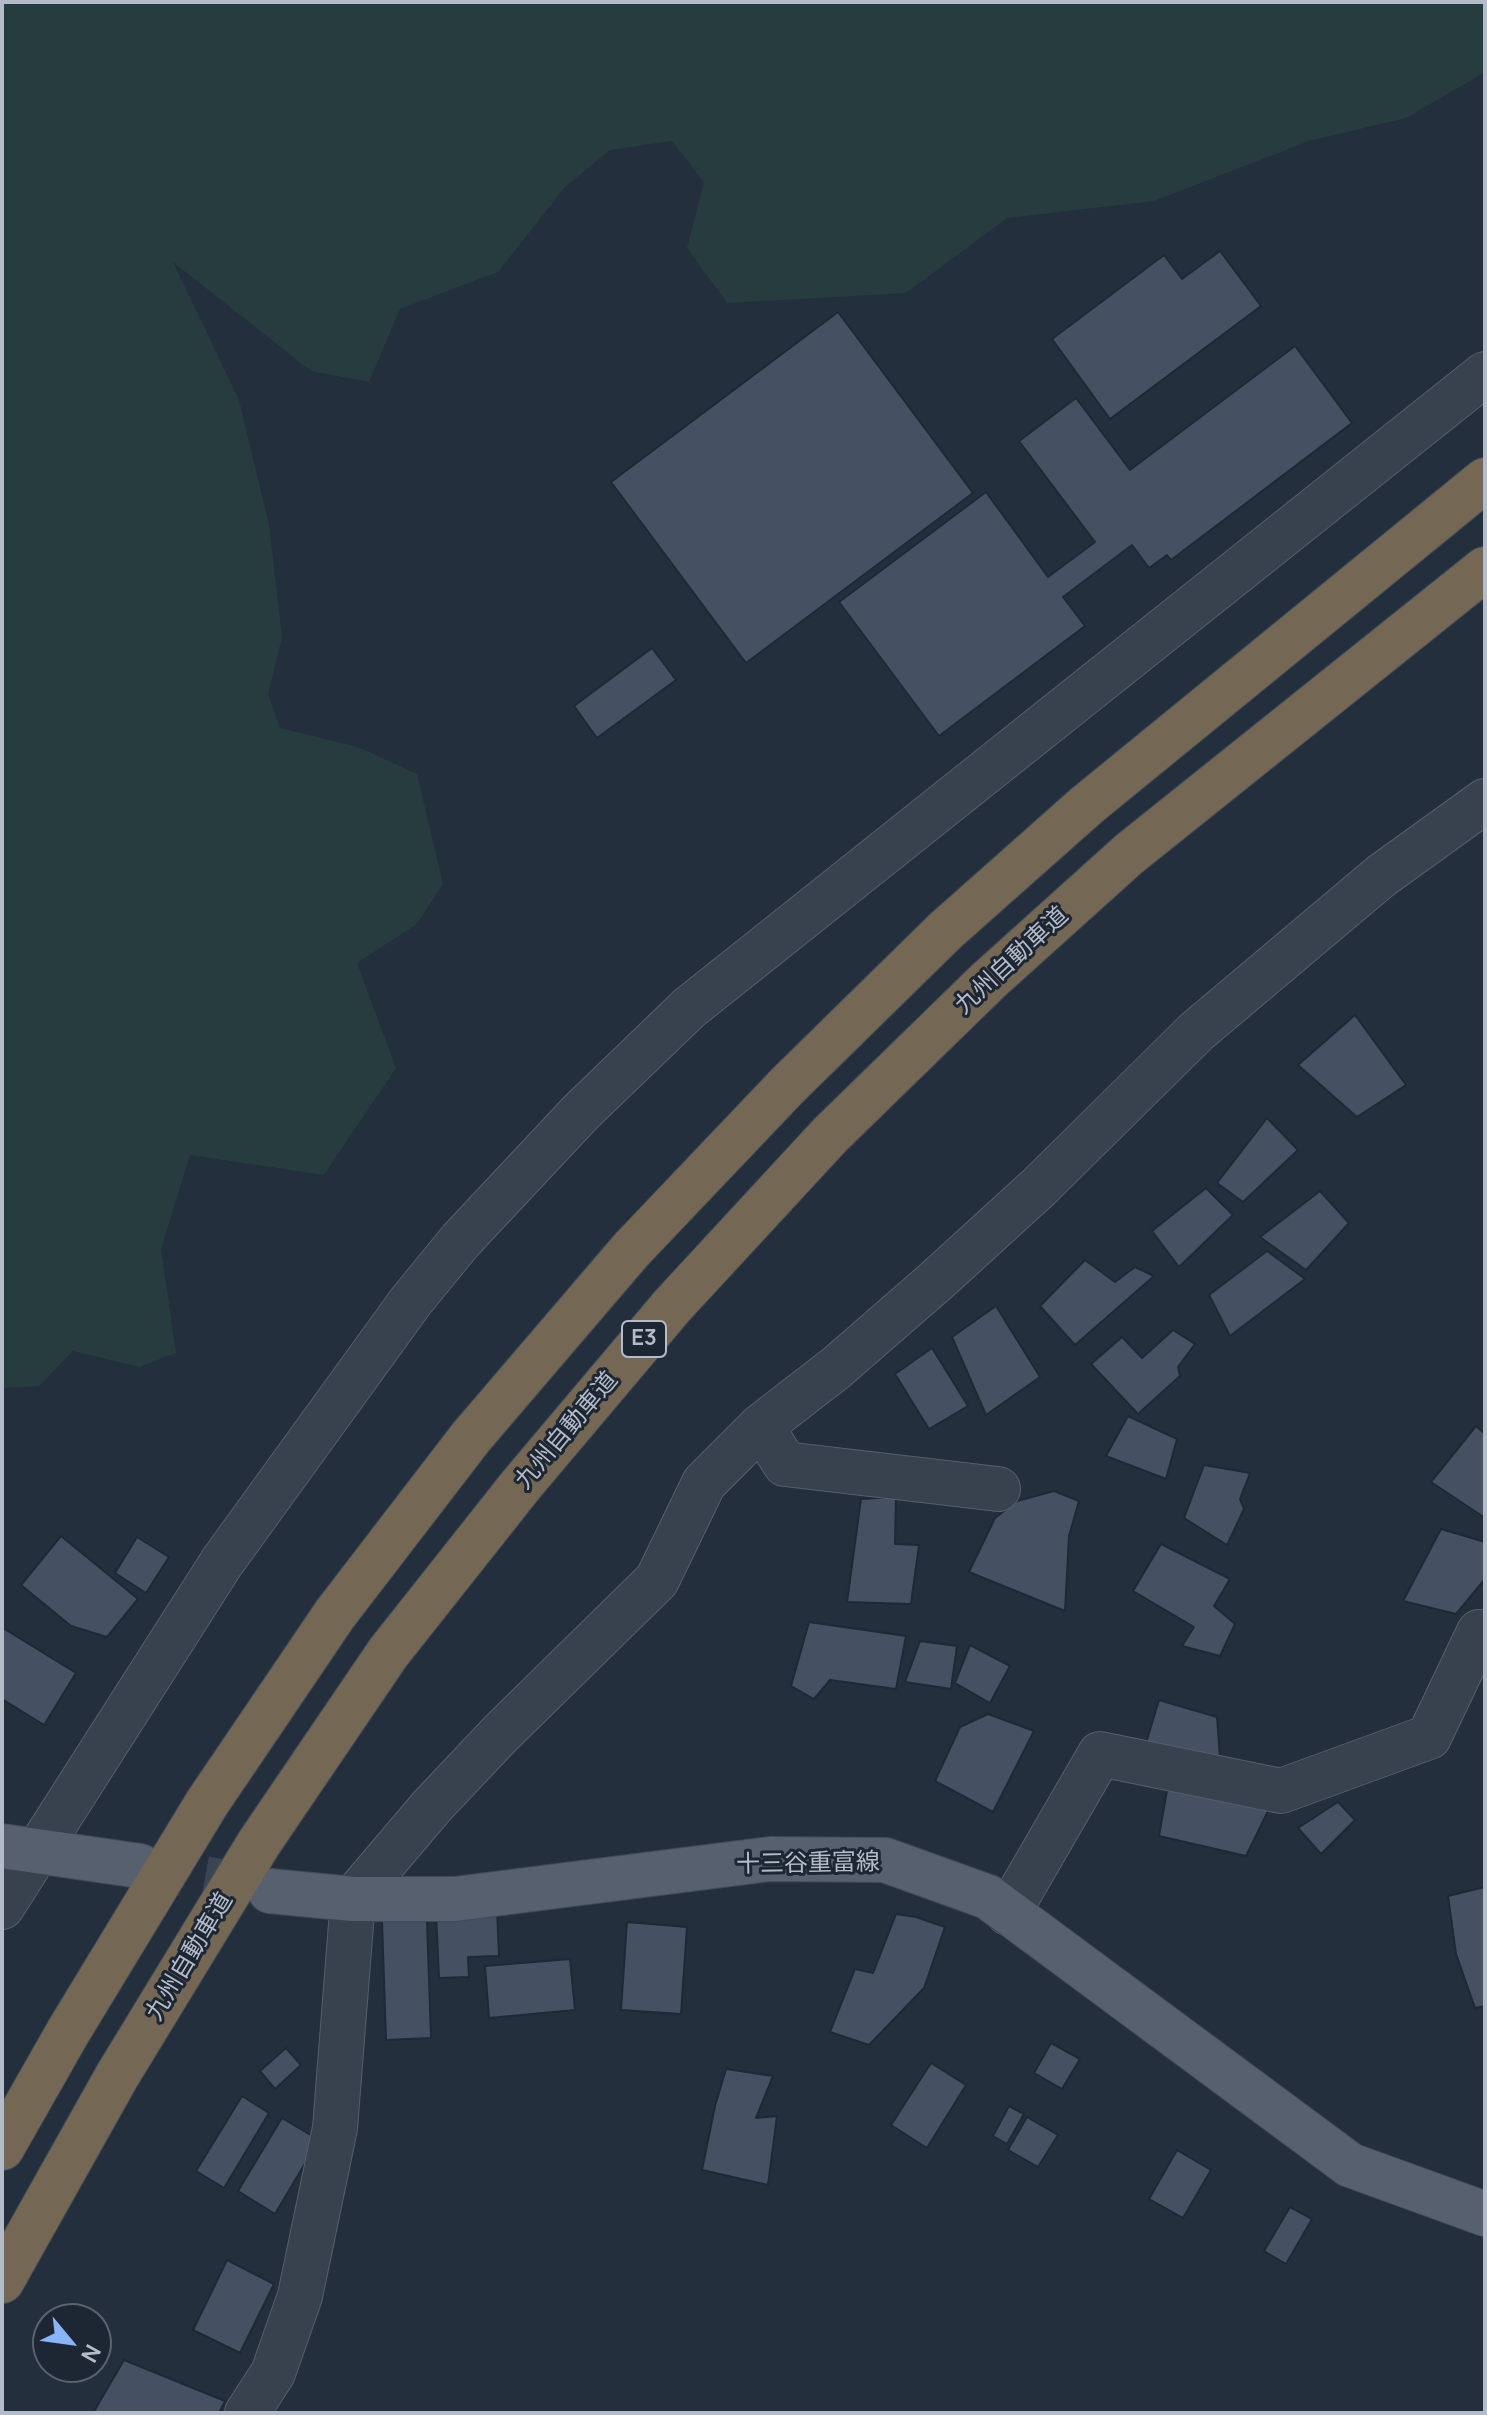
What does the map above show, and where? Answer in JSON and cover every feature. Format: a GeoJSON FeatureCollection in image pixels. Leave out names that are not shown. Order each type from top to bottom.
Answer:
{"type":"FeatureCollection","features":[{"type":"Feature","properties":{"kind":"highway"},"geometry":{"type":"LineString","coordinates":[[2,2148],[68,2032],[207,1803],[335,1614],[471,1437],[631,1250],[787,1086],[945,931],[1087,805],[1485,480]]}},
{"type":"Feature","properties":{"kind":"highway","name":"九州自動車道"},"geometry":{"type":"LineString","coordinates":[[2,2281],[117,2076],[259,1843],[388,1653],[521,1485],[672,1306],[830,1135],[988,981],[1129,854],[1485,569]]}},
{"type":"Feature","properties":{"kind":"main road"},"geometry":{"type":"LineString","coordinates":[[19,1849],[140,1866]]}},
{"type":"Feature","properties":{"kind":"main road","name":"十三谷重富線"},"geometry":{"type":"LineString","coordinates":[[270,1891],[353,1899],[455,1899],[770,1859],[885,1860],[988,1897],[1350,2165],[1485,2214]]}},
{"type":"Feature","properties":{"kind":"street"},"geometry":{"type":"LineString","coordinates":[[2,1907],[19,1849],[411,1301],[461,1240],[581,1112],[689,1008],[1485,374]]}},
{"type":"Feature","properties":{"kind":"street"},"geometry":{"type":"LineString","coordinates":[[247,2413],[273,2373],[300,2296],[335,2128],[353,1899],[432,1806],[491,1744],[657,1580],[704,1483],[761,1426],[836,1368],[959,1260],[1039,1187],[1197,1031],[1381,876],[1485,801]]}},
{"type":"Feature","properties":{"kind":"street"},"geometry":{"type":"LineString","coordinates":[[761,1426],[785,1464],[998,1489]]}},
{"type":"Feature","properties":{"kind":"street"},"geometry":{"type":"LineString","coordinates":[[1008,1913],[1100,1754],[1281,1791],[1429,1737],[1479,1632]]}},
{"type":"Feature","properties":{"kind":"green space"},"geometry":{"type":"Polygon","coordinates":[[[2,2],[1485,2],[1485,72],[1406,118],[1309,141],[1154,201],[1007,218],[906,293],[727,303],[687,248],[704,182],[672,141],[610,150],[565,187],[498,272],[400,309],[369,382],[311,371],[173,262],[239,400],[269,525],[282,637],[268,694],[280,728],[358,747],[417,774],[443,884],[417,924],[357,963],[396,1068],[324,1175],[190,1155],[161,1249],[176,1353],[139,1367],[73,1351],[39,1386],[2,1388],[2,2]]]}},
{"type":"Feature","properties":{"kind":"building"},"geometry":{"type":"Polygon","coordinates":[[[1220,251],[1261,306],[1110,419],[1052,339],[1164,255],[1182,279],[1220,251]]]}},
{"type":"Feature","properties":{"kind":"building"},"geometry":{"type":"Polygon","coordinates":[[[838,312],[973,493],[746,663],[611,482],[838,312]]]}},
{"type":"Feature","properties":{"kind":"building"},"geometry":{"type":"Polygon","coordinates":[[[1295,346],[1352,423],[1171,560],[1167,555],[1149,568],[1132,545],[1063,597],[1085,626],[939,736],[839,602],[986,492],[1048,577],[1095,542],[1019,441],[1076,398],[1130,470],[1295,346]]]}},
{"type":"Feature","properties":{"kind":"building"},"geometry":{"type":"Polygon","coordinates":[[[652,648],[676,680],[597,738],[574,706],[652,648]]]}},
{"type":"Feature","properties":{"kind":"building"},"geometry":{"type":"Polygon","coordinates":[[[1355,1015],[1406,1085],[1357,1117],[1298,1065],[1355,1015]]]}},
{"type":"Feature","properties":{"kind":"building"},"geometry":{"type":"Polygon","coordinates":[[[1267,1118],[1298,1150],[1243,1202],[1217,1183],[1267,1118]]]}},
{"type":"Feature","properties":{"kind":"building"},"geometry":{"type":"Polygon","coordinates":[[[1206,1188],[1233,1215],[1179,1267],[1152,1231],[1206,1188]]]}},
{"type":"Feature","properties":{"kind":"building"},"geometry":{"type":"Polygon","coordinates":[[[1320,1191],[1349,1223],[1306,1270],[1260,1237],[1320,1191]]]}},
{"type":"Feature","properties":{"kind":"building"},"geometry":{"type":"Polygon","coordinates":[[[1267,1251],[1305,1279],[1230,1336],[1209,1295],[1267,1251]]]}},
{"type":"Feature","properties":{"kind":"building"},"geometry":{"type":"Polygon","coordinates":[[[1085,1260],[1115,1282],[1135,1267],[1154,1276],[1075,1345],[1040,1306],[1085,1260]]]}},
{"type":"Feature","properties":{"kind":"building"},"geometry":{"type":"Polygon","coordinates":[[[996,1306],[1040,1377],[986,1415],[952,1337],[996,1306]]]}},
{"type":"Feature","properties":{"kind":"building"},"geometry":{"type":"Polygon","coordinates":[[[1173,1330],[1195,1344],[1178,1367],[1180,1376],[1138,1414],[1091,1364],[1122,1337],[1142,1358],[1173,1330]]]}},
{"type":"Feature","properties":{"kind":"building"},"geometry":{"type":"Polygon","coordinates":[[[932,1348],[968,1406],[929,1429],[895,1374],[932,1348]]]}},
{"type":"Feature","properties":{"kind":"building"},"geometry":{"type":"Polygon","coordinates":[[[1128,1416],[1177,1439],[1166,1479],[1106,1456],[1128,1416]]]}},
{"type":"Feature","properties":{"kind":"building"},"geometry":{"type":"Polygon","coordinates":[[[1476,1426],[1485,1434],[1485,1518],[1431,1482],[1476,1426]]]}},
{"type":"Feature","properties":{"kind":"building"},"geometry":{"type":"Polygon","coordinates":[[[1204,1465],[1250,1473],[1240,1499],[1244,1509],[1227,1545],[1184,1518],[1204,1465]]]}},
{"type":"Feature","properties":{"kind":"building"},"geometry":{"type":"Polygon","coordinates":[[[1054,1491],[1079,1501],[1069,1536],[1065,1611],[969,1572],[995,1518],[1017,1501],[1054,1491]]]}},
{"type":"Feature","properties":{"kind":"building"},"geometry":{"type":"Polygon","coordinates":[[[896,1497],[895,1544],[919,1545],[911,1604],[847,1602],[861,1499],[896,1497]]]}},
{"type":"Feature","properties":{"kind":"building"},"geometry":{"type":"Polygon","coordinates":[[[1441,1529],[1485,1542],[1485,1579],[1456,1614],[1403,1601],[1441,1529]]]}},
{"type":"Feature","properties":{"kind":"building"},"geometry":{"type":"Polygon","coordinates":[[[61,1536],[138,1599],[107,1637],[71,1626],[21,1585],[61,1536]]]}},
{"type":"Feature","properties":{"kind":"building"},"geometry":{"type":"Polygon","coordinates":[[[137,1537],[169,1557],[146,1593],[115,1573],[137,1537]]]}},
{"type":"Feature","properties":{"kind":"building"},"geometry":{"type":"Polygon","coordinates":[[[1161,1544],[1230,1579],[1214,1606],[1235,1624],[1220,1656],[1182,1646],[1194,1627],[1133,1591],[1161,1544]]]}},
{"type":"Feature","properties":{"kind":"building"},"geometry":{"type":"Polygon","coordinates":[[[809,1622],[906,1636],[896,1689],[830,1680],[814,1699],[791,1686],[809,1622]]]}},
{"type":"Feature","properties":{"kind":"building"},"geometry":{"type":"Polygon","coordinates":[[[3,1628],[76,1673],[44,1725],[2,1699],[3,1628]]]}},
{"type":"Feature","properties":{"kind":"building"},"geometry":{"type":"Polygon","coordinates":[[[920,1641],[957,1646],[951,1689],[905,1682],[920,1641]]]}},
{"type":"Feature","properties":{"kind":"building"},"geometry":{"type":"Polygon","coordinates":[[[970,1645],[1010,1666],[990,1703],[955,1683],[970,1645]]]}},
{"type":"Feature","properties":{"kind":"building"},"geometry":{"type":"Polygon","coordinates":[[[1159,1700],[1217,1717],[1220,1758],[1142,1756],[1159,1700]]]}},
{"type":"Feature","properties":{"kind":"building"},"geometry":{"type":"Polygon","coordinates":[[[988,1714],[1034,1731],[993,1812],[935,1781],[960,1727],[988,1714]]]}},
{"type":"Feature","properties":{"kind":"building"},"geometry":{"type":"Polygon","coordinates":[[[1169,1779],[1270,1807],[1246,1856],[1159,1836],[1169,1779]]]}},
{"type":"Feature","properties":{"kind":"building"},"geometry":{"type":"Polygon","coordinates":[[[1338,1802],[1355,1820],[1321,1854],[1298,1828],[1338,1802]]]}},
{"type":"Feature","properties":{"kind":"building"},"geometry":{"type":"Polygon","coordinates":[[[1485,1887],[1485,2006],[1475,2008],[1456,1954],[1448,1896],[1485,1887]]]}},
{"type":"Feature","properties":{"kind":"building"},"geometry":{"type":"Polygon","coordinates":[[[497,1909],[499,1956],[468,1957],[469,1977],[439,1978],[436,1912],[497,1909]]]}},
{"type":"Feature","properties":{"kind":"building"},"geometry":{"type":"Polygon","coordinates":[[[896,1914],[945,1927],[924,1988],[869,2045],[830,2032],[855,1969],[873,1973],[896,1914]]]}},
{"type":"Feature","properties":{"kind":"building"},"geometry":{"type":"Polygon","coordinates":[[[427,1920],[431,2038],[386,2040],[382,1921],[427,1920]]]}},
{"type":"Feature","properties":{"kind":"building"},"geometry":{"type":"Polygon","coordinates":[[[627,1922],[687,1927],[681,2014],[621,2010],[627,1922]]]}},
{"type":"Feature","properties":{"kind":"building"},"geometry":{"type":"Polygon","coordinates":[[[570,1959],[575,2010],[489,2018],[485,1966],[570,1959]]]}},
{"type":"Feature","properties":{"kind":"building"},"geometry":{"type":"Polygon","coordinates":[[[1051,2043],[1080,2059],[1062,2089],[1034,2073],[1051,2043]]]}},
{"type":"Feature","properties":{"kind":"building"},"geometry":{"type":"Polygon","coordinates":[[[286,2048],[301,2065],[275,2089],[260,2071],[286,2048]]]}},
{"type":"Feature","properties":{"kind":"building"},"geometry":{"type":"Polygon","coordinates":[[[931,2063],[966,2085],[927,2148],[891,2125],[931,2063]]]}},
{"type":"Feature","properties":{"kind":"building"},"geometry":{"type":"Polygon","coordinates":[[[726,2069],[773,2076],[756,2118],[777,2116],[768,2185],[702,2170],[726,2069]]]}},
{"type":"Feature","properties":{"kind":"building"},"geometry":{"type":"Polygon","coordinates":[[[242,2096],[269,2113],[224,2188],[196,2171],[242,2096]]]}},
{"type":"Feature","properties":{"kind":"building"},"geometry":{"type":"Polygon","coordinates":[[[1009,2106],[1024,2114],[1007,2144],[993,2136],[1009,2106]]]}},
{"type":"Feature","properties":{"kind":"building"},"geometry":{"type":"Polygon","coordinates":[[[1027,2117],[1058,2135],[1038,2167],[1008,2150],[1027,2117]]]}},
{"type":"Feature","properties":{"kind":"building"},"geometry":{"type":"Polygon","coordinates":[[[282,2118],[319,2140],[275,2214],[238,2191],[282,2118]]]}},
{"type":"Feature","properties":{"kind":"building"},"geometry":{"type":"Polygon","coordinates":[[[1177,2150],[1211,2170],[1183,2218],[1149,2199],[1177,2150]]]}},
{"type":"Feature","properties":{"kind":"building"},"geometry":{"type":"Polygon","coordinates":[[[1290,2207],[1312,2219],[1286,2264],[1264,2251],[1290,2207]]]}},
{"type":"Feature","properties":{"kind":"building"},"geometry":{"type":"Polygon","coordinates":[[[227,2260],[274,2284],[240,2353],[193,2330],[227,2260]]]}},
{"type":"Feature","properties":{"kind":"building"},"geometry":{"type":"Polygon","coordinates":[[[124,2360],[225,2401],[219,2413],[93,2413],[124,2360]]]}},
{"type":"Feature","properties":{"kind":"tunnel"},"geometry":{"type":"LineString","coordinates":[[140,1866],[268,1890]]}}]}
